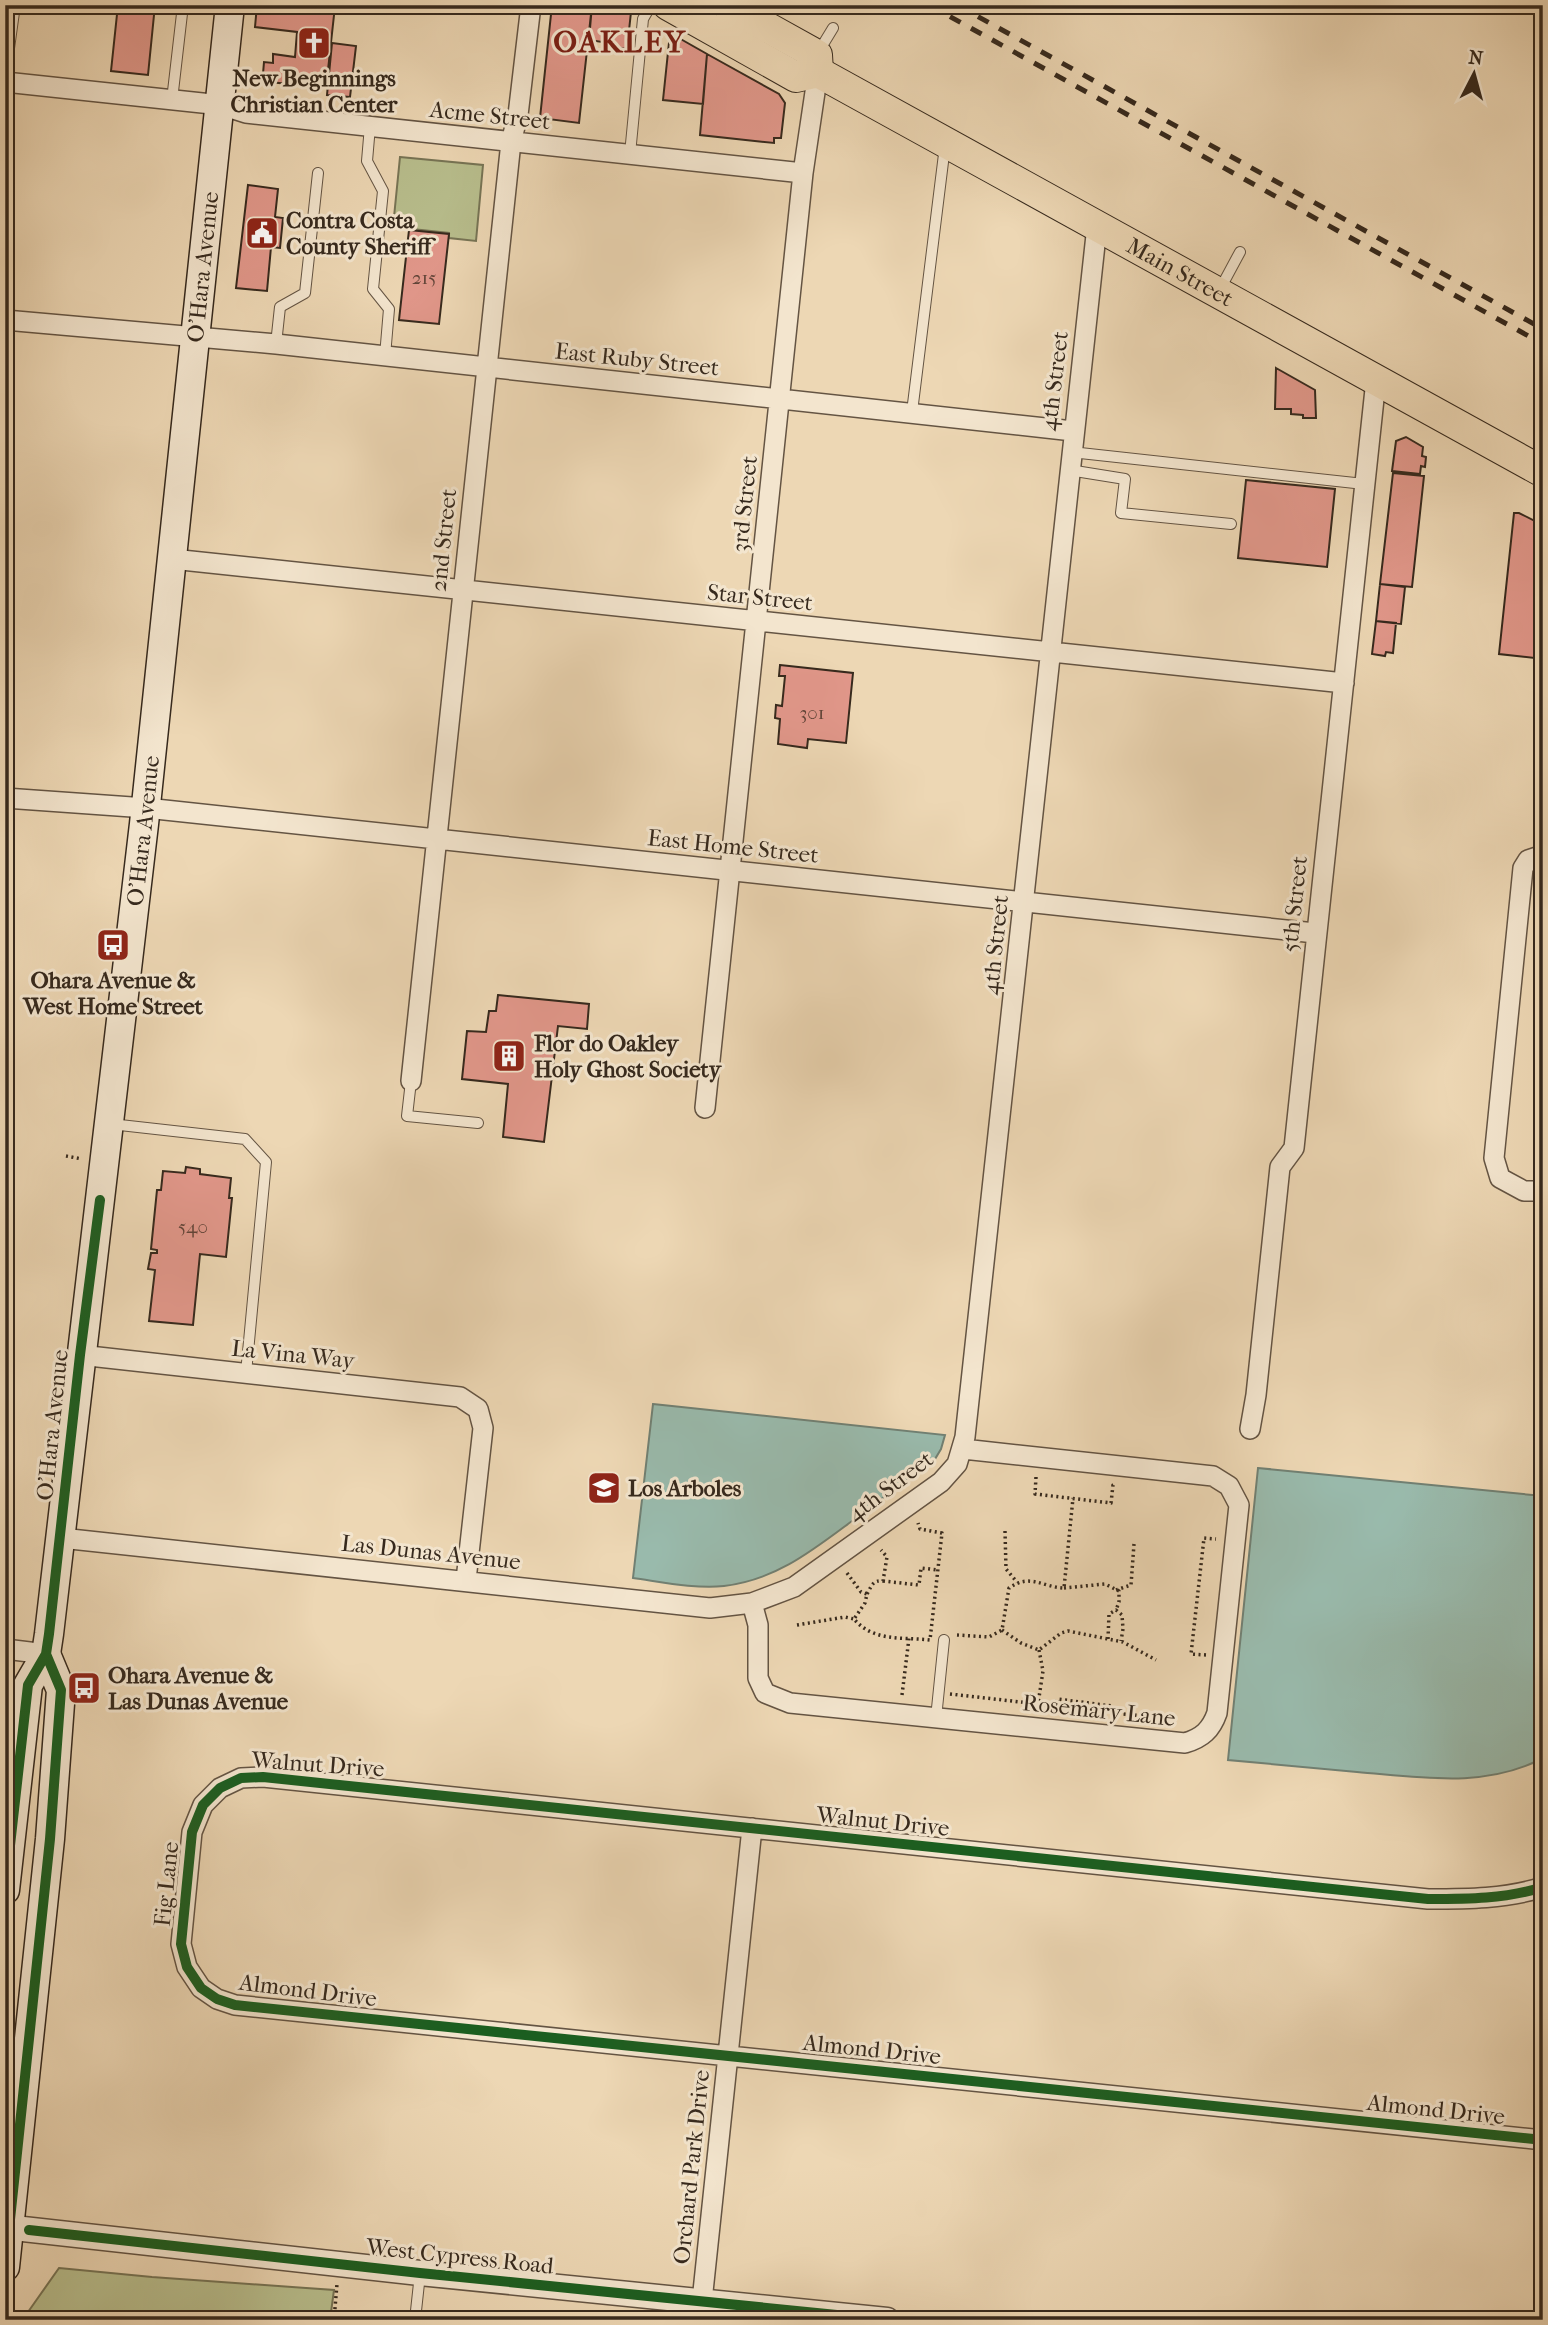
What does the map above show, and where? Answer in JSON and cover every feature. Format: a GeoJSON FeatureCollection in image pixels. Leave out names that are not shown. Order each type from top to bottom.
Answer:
{"type":"FeatureCollection","features":[{"type":"Feature","properties":{"kind":"main road","name":"O'Hara Avenue"},"geometry":{"type":"LineString","coordinates":[[5,1891],[7,1848],[28,1685],[46,1654],[80,1355],[111,1124],[230,5]]}},
{"type":"Feature","properties":{"kind":"main road","name":"Main Street"},"geometry":{"type":"LineString","coordinates":[[668,5],[796,78],[817,64]]}},
{"type":"Feature","properties":{"kind":"main road","name":"Main Street"},"geometry":{"type":"LineString","coordinates":[[727,5],[945,142],[1543,472]]}},
{"type":"Feature","properties":{"kind":"main road","name":"O'Hara Avenue"},"geometry":{"type":"LineString","coordinates":[[5,2267],[7,2227],[50,1839],[61,1690],[46,1654]]}},
{"type":"Feature","properties":{"kind":"street","name":"2nd Street"},"geometry":{"type":"LineString","coordinates":[[411,1081],[511,142],[518,115],[531,5]]}},
{"type":"Feature","properties":{"kind":"street","name":"3rd Street"},"geometry":{"type":"LineString","coordinates":[[705,1108],[803,173],[817,64]]}},
{"type":"Feature","properties":{"kind":"street","name":"Acme Street"},"geometry":{"type":"LineString","coordinates":[[5,80],[221,105],[246,113],[803,173]]}},
{"type":"Feature","properties":{"kind":"street","name":"4th Street"},"geometry":{"type":"LineString","coordinates":[[794,1587],[941,1482],[957,1464],[963,1449],[1097,226]]}},
{"type":"Feature","properties":{"kind":"street","name":"East Ruby Street"},"geometry":{"type":"LineString","coordinates":[[5,320],[385,356],[1073,431]]}},
{"type":"Feature","properties":{"kind":"street","name":"5th Street"},"geometry":{"type":"LineString","coordinates":[[1250,1429],[1280,1167],[1294,1148],[1376,380]]}},
{"type":"Feature","properties":{"kind":"street","name":"Star Street"},"geometry":{"type":"LineString","coordinates":[[172,559],[1344,683]]}},
{"type":"Feature","properties":{"kind":"street","name":"East Home Street"},"geometry":{"type":"LineString","coordinates":[[5,798],[146,808],[1315,933]]}},
{"type":"Feature","properties":{"kind":"street"},"geometry":{"type":"LineString","coordinates":[[1543,855],[1528,860],[1523,868],[1494,1158],[1500,1178],[1524,1191],[1543,1191]]}},
{"type":"Feature","properties":{"kind":"street","name":"La Vina Way"},"geometry":{"type":"LineString","coordinates":[[80,1355],[460,1397],[478,1409],[483,1428],[466,1580]]}},
{"type":"Feature","properties":{"kind":"street","name":"Rosemary Lane"},"geometry":{"type":"LineString","coordinates":[[752,1603],[758,1625],[758,1678],[765,1693],[790,1703],[1185,1743],[1198,1739],[1212,1726],[1217,1713],[1239,1505],[1229,1486],[1213,1476],[963,1449]]}},
{"type":"Feature","properties":{"kind":"street","name":"Las Dunas Avenue"},"geometry":{"type":"LineString","coordinates":[[61,1538],[710,1608],[752,1603],[794,1587]]}},
{"type":"Feature","properties":{"kind":"street"},"geometry":{"type":"LineString","coordinates":[[5,1649],[46,1654]]}},
{"type":"Feature","properties":{"kind":"street","name":"Walnut Drive"},"geometry":{"type":"LineString","coordinates":[[220,1787],[241,1778],[263,1777],[1428,1899],[1482,1899],[1543,1887]]}},
{"type":"Feature","properties":{"kind":"street","name":"Fig Lane"},"geometry":{"type":"LineString","coordinates":[[201,1988],[187,1967],[181,1944],[192,1832],[203,1805],[220,1787]]}},
{"type":"Feature","properties":{"kind":"street","name":"Orchard Park Drive"},"geometry":{"type":"LineString","coordinates":[[702,2301],[752,1828]]}},
{"type":"Feature","properties":{"kind":"street","name":"Almond Drive"},"geometry":{"type":"LineString","coordinates":[[201,1988],[217,1999],[235,2005],[1543,2140]]}},
{"type":"Feature","properties":{"kind":"street","name":"West Cypress Road"},"geometry":{"type":"LineString","coordinates":[[7,2227],[420,2273],[887,2320]]}},
{"type":"Feature","properties":{"kind":"lane"},"geometry":{"type":"LineString","coordinates":[[5,80],[15,5]]}},
{"type":"Feature","properties":{"kind":"lane"},"geometry":{"type":"LineString","coordinates":[[172,100],[183,5]]}},
{"type":"Feature","properties":{"kind":"lane"},"geometry":{"type":"LineString","coordinates":[[630,154],[643,19],[650,5]]}},
{"type":"Feature","properties":{"kind":"lane"},"geometry":{"type":"LineString","coordinates":[[817,64],[833,28]]}},
{"type":"Feature","properties":{"kind":"lane"},"geometry":{"type":"LineString","coordinates":[[370,126],[367,161],[383,191],[373,289],[389,309],[385,356]]}},
{"type":"Feature","properties":{"kind":"lane"},"geometry":{"type":"LineString","coordinates":[[912,412],[945,142]]}},
{"type":"Feature","properties":{"kind":"lane"},"geometry":{"type":"LineString","coordinates":[[276,345],[280,307],[305,293],[318,173]]}},
{"type":"Feature","properties":{"kind":"lane"},"geometry":{"type":"LineString","coordinates":[[1218,293],[1240,251]]}},
{"type":"Feature","properties":{"kind":"lane"},"geometry":{"type":"LineString","coordinates":[[1070,461],[1364,484]]}},
{"type":"Feature","properties":{"kind":"lane"},"geometry":{"type":"LineString","coordinates":[[1070,461],[1125,479],[1121,513],[1231,524]]}},
{"type":"Feature","properties":{"kind":"lane"},"geometry":{"type":"LineString","coordinates":[[411,1081],[407,1116],[478,1123]]}},
{"type":"Feature","properties":{"kind":"lane"},"geometry":{"type":"LineString","coordinates":[[111,1124],[245,1139],[266,1162],[246,1373]]}},
{"type":"Feature","properties":{"kind":"lane"},"geometry":{"type":"LineString","coordinates":[[936,1718],[946,1636]]}},
{"type":"Feature","properties":{"kind":"lane"},"geometry":{"type":"LineString","coordinates":[[415,2320],[420,2273]]}},
{"type":"Feature","properties":{"kind":"path"},"geometry":{"type":"LineString","coordinates":[[66,1156],[86,1160],[86,1157]]}},
{"type":"Feature","properties":{"kind":"path"},"geometry":{"type":"LineString","coordinates":[[1032,1474],[1036,1477],[1035,1494],[1111,1503],[1113,1485],[1118,1483]]}},
{"type":"Feature","properties":{"kind":"path"},"geometry":{"type":"LineString","coordinates":[[1064,1588],[1073,1499]]}},
{"type":"Feature","properties":{"kind":"path"},"geometry":{"type":"LineString","coordinates":[[797,1625],[845,1617],[854,1619],[870,1633],[930,1640],[942,1533],[924,1531],[918,1524]]}},
{"type":"Feature","properties":{"kind":"path"},"geometry":{"type":"LineString","coordinates":[[1005,1531],[1006,1569],[1017,1582]]}},
{"type":"Feature","properties":{"kind":"path"},"geometry":{"type":"LineString","coordinates":[[1223,1657],[1191,1654],[1204,1538],[1235,1541]]}},
{"type":"Feature","properties":{"kind":"path"},"geometry":{"type":"LineString","coordinates":[[1116,1590],[1131,1585],[1134,1544]]}},
{"type":"Feature","properties":{"kind":"path"},"geometry":{"type":"LineString","coordinates":[[881,1550],[887,1557],[883,1581]]}},
{"type":"Feature","properties":{"kind":"path"},"geometry":{"type":"LineString","coordinates":[[854,1619],[872,1583],[883,1581],[919,1585],[921,1568],[938,1570]]}},
{"type":"Feature","properties":{"kind":"path"},"geometry":{"type":"LineString","coordinates":[[847,1573],[861,1592],[867,1594]]}},
{"type":"Feature","properties":{"kind":"path"},"geometry":{"type":"LineString","coordinates":[[1002,1630],[1009,1588],[1017,1582],[1027,1580],[1064,1588],[1105,1584],[1119,1591],[1116,1610],[1109,1614],[1108,1640]]}},
{"type":"Feature","properties":{"kind":"path"},"geometry":{"type":"LineString","coordinates":[[1116,1610],[1122,1615],[1121,1641]]}},
{"type":"Feature","properties":{"kind":"path"},"geometry":{"type":"LineString","coordinates":[[931,1632],[946,1636],[989,1637],[1002,1630]]}},
{"type":"Feature","properties":{"kind":"path"},"geometry":{"type":"LineString","coordinates":[[1002,1630],[1021,1643],[1039,1650]]}},
{"type":"Feature","properties":{"kind":"path"},"geometry":{"type":"LineString","coordinates":[[1039,1650],[1061,1633],[1068,1631],[1121,1641],[1156,1660]]}},
{"type":"Feature","properties":{"kind":"path"},"geometry":{"type":"LineString","coordinates":[[902,1698],[909,1638]]}},
{"type":"Feature","properties":{"kind":"path"},"geometry":{"type":"LineString","coordinates":[[1038,1704],[1043,1671],[1039,1650]]}},
{"type":"Feature","properties":{"kind":"path"},"geometry":{"type":"LineString","coordinates":[[947,1693],[1056,1706],[1057,1699],[1112,1706],[1112,1713],[1166,1718]]}},
{"type":"Feature","properties":{"kind":"path"},"geometry":{"type":"LineString","coordinates":[[334,2320],[337,2283]]}},
{"type":"Feature","properties":{"kind":"green space"},"geometry":{"type":"Polygon","coordinates":[[[400,157],[483,165],[476,241],[449,238],[449,233],[393,227],[400,157]]]}},
{"type":"Feature","properties":{"kind":"green space"},"geometry":{"type":"Polygon","coordinates":[[[59,2268],[334,2290],[330,2320],[28,2320],[28,2312],[59,2268]]]}},
{"type":"Feature","properties":{"kind":"shaded area"},"geometry":{"type":"Polygon","coordinates":[[[653,1404],[945,1435],[935,1459],[823,1543],[793,1562],[743,1583],[713,1587],[678,1585],[633,1578],[653,1404]]]}},
{"type":"Feature","properties":{"kind":"shaded area"},"geometry":{"type":"Polygon","coordinates":[[[1258,1468],[1543,1496],[1543,1758],[1498,1774],[1452,1778],[1228,1760],[1258,1468]]]}},
{"type":"Feature","properties":{"kind":"building"},"geometry":{"type":"Polygon","coordinates":[[[118,5],[155,5],[148,75],[111,71],[118,5]]]}},
{"type":"Feature","properties":{"kind":"building","name":"New Beginnings Christian Center"},"geometry":{"type":"Polygon","coordinates":[[[257,5],[335,6],[326,88],[270,82],[271,75],[263,74],[264,62],[273,63],[273,54],[295,57],[297,32],[255,27],[257,5]]]}},
{"type":"Feature","properties":{"kind":"building"},"geometry":{"type":"Polygon","coordinates":[[[469,5],[499,5],[498,13],[469,10],[469,5]]]}},
{"type":"Feature","properties":{"kind":"building"},"geometry":{"type":"Polygon","coordinates":[[[552,5],[592,5],[579,123],[540,118],[552,5]]]}},
{"type":"Feature","properties":{"kind":"building"},"geometry":{"type":"Polygon","coordinates":[[[592,5],[620,5],[631,12],[627,49],[609,47],[609,43],[589,40],[592,5]]]}},
{"type":"Feature","properties":{"kind":"building"},"geometry":{"type":"Polygon","coordinates":[[[670,33],[707,54],[703,104],[663,100],[670,33]]]}},
{"type":"Feature","properties":{"kind":"building"},"geometry":{"type":"Polygon","coordinates":[[[332,43],[356,46],[350,97],[327,95],[332,43]]]}},
{"type":"Feature","properties":{"kind":"building"},"geometry":{"type":"Polygon","coordinates":[[[707,54],[779,94],[785,103],[781,138],[774,138],[774,143],[700,135],[707,54]]]}},
{"type":"Feature","properties":{"kind":"building","name":"Contra Costa County Sheriff"},"geometry":{"type":"Polygon","coordinates":[[[248,185],[278,189],[275,217],[283,218],[280,248],[271,247],[267,291],[236,288],[248,185]]]}},
{"type":"Feature","properties":{"kind":"building"},"geometry":{"type":"Polygon","coordinates":[[[409,230],[449,234],[439,324],[399,320],[409,230]]]}},
{"type":"Feature","properties":{"kind":"building"},"geometry":{"type":"Polygon","coordinates":[[[1276,368],[1315,390],[1316,418],[1291,414],[1291,409],[1275,409],[1276,368]]]}},
{"type":"Feature","properties":{"kind":"building"},"geometry":{"type":"Polygon","coordinates":[[[1406,437],[1423,447],[1425,467],[1421,466],[1420,474],[1392,471],[1396,441],[1406,437]]]}},
{"type":"Feature","properties":{"kind":"building"},"geometry":{"type":"Polygon","coordinates":[[[1393,473],[1424,476],[1412,587],[1380,584],[1393,473]]]}},
{"type":"Feature","properties":{"kind":"building"},"geometry":{"type":"Polygon","coordinates":[[[1246,480],[1335,489],[1327,567],[1238,558],[1246,480]]]}},
{"type":"Feature","properties":{"kind":"building"},"geometry":{"type":"Polygon","coordinates":[[[1514,513],[1543,525],[1543,659],[1499,654],[1514,513]]]}},
{"type":"Feature","properties":{"kind":"building"},"geometry":{"type":"Polygon","coordinates":[[[1380,584],[1405,587],[1401,624],[1376,621],[1380,584]]]}},
{"type":"Feature","properties":{"kind":"building"},"geometry":{"type":"Polygon","coordinates":[[[1376,621],[1396,623],[1393,653],[1386,652],[1385,656],[1372,654],[1376,621]]]}},
{"type":"Feature","properties":{"kind":"building"},"geometry":{"type":"Polygon","coordinates":[[[780,665],[853,673],[846,743],[808,739],[807,748],[778,744],[780,719],[775,718],[776,705],[782,706],[785,676],[779,676],[780,665]]]}},
{"type":"Feature","properties":{"kind":"building","name":"Flor do Oakley Holy Ghost Society"},"geometry":{"type":"Polygon","coordinates":[[[498,995],[589,1004],[587,1029],[558,1026],[544,1142],[503,1137],[508,1084],[462,1079],[467,1031],[486,1032],[489,1011],[496,1011],[498,995]]]}},
{"type":"Feature","properties":{"kind":"building"},"geometry":{"type":"Polygon","coordinates":[[[186,1167],[200,1169],[200,1174],[231,1178],[229,1198],[232,1198],[226,1257],[200,1254],[193,1325],[149,1321],[155,1270],[148,1269],[151,1253],[157,1253],[157,1250],[151,1249],[157,1190],[161,1190],[163,1171],[185,1173],[186,1167]]]}},
{"type":"Feature","properties":{"kind":"railway"},"geometry":{"type":"LineString","coordinates":[[929,5],[1543,344]]}},
{"type":"Feature","properties":{"kind":"railway"},"geometry":{"type":"LineString","coordinates":[[957,5],[1543,329]]}},
{"type":"Feature","properties":{"kind":"cycle path"},"geometry":{"type":"LineString","coordinates":[[5,1890],[28,1685],[46,1654],[49,1634],[100,1200]]}},
{"type":"Feature","properties":{"kind":"cycle path"},"geometry":{"type":"LineString","coordinates":[[5,2267],[50,1839],[61,1690],[46,1654]]}},
{"type":"Feature","properties":{"kind":"cycle path"},"geometry":{"type":"LineString","coordinates":[[1543,1887],[1501,1896],[1428,1899],[263,1777],[241,1778],[220,1788],[203,1805],[192,1832],[181,1944],[187,1967],[201,1988],[217,1999],[235,2005],[1543,2140]]}},
{"type":"Feature","properties":{"kind":"cycle path"},"geometry":{"type":"LineString","coordinates":[[29,2230],[887,2320]]}},
{"type":"Feature","properties":{"kind":"place","name":"New Beginnings Christian Center"},"geometry":{"type":"Point","coordinates":[314,43]}},
{"type":"Feature","properties":{"kind":"place","name":"Contra Costa County Sheriff"},"geometry":{"type":"Point","coordinates":[262,233]}},
{"type":"Feature","properties":{"kind":"place","name":"Ohara Avenue & West Home Street"},"geometry":{"type":"Point","coordinates":[113,945]}},
{"type":"Feature","properties":{"kind":"place","name":"Flor do Oakley Holy Ghost Society"},"geometry":{"type":"Point","coordinates":[509,1056]}},
{"type":"Feature","properties":{"kind":"place","name":"Los Arboles"},"geometry":{"type":"Point","coordinates":[604,1488]}},
{"type":"Feature","properties":{"kind":"place","name":"Ohara Avenue & Las Dunas Avenue"},"geometry":{"type":"Point","coordinates":[84,1688]}},
{"type":"Feature","properties":{"kind":"district","name":"OAKLEY"},"geometry":{"type":"Point","coordinates":[620,42]}}]}
